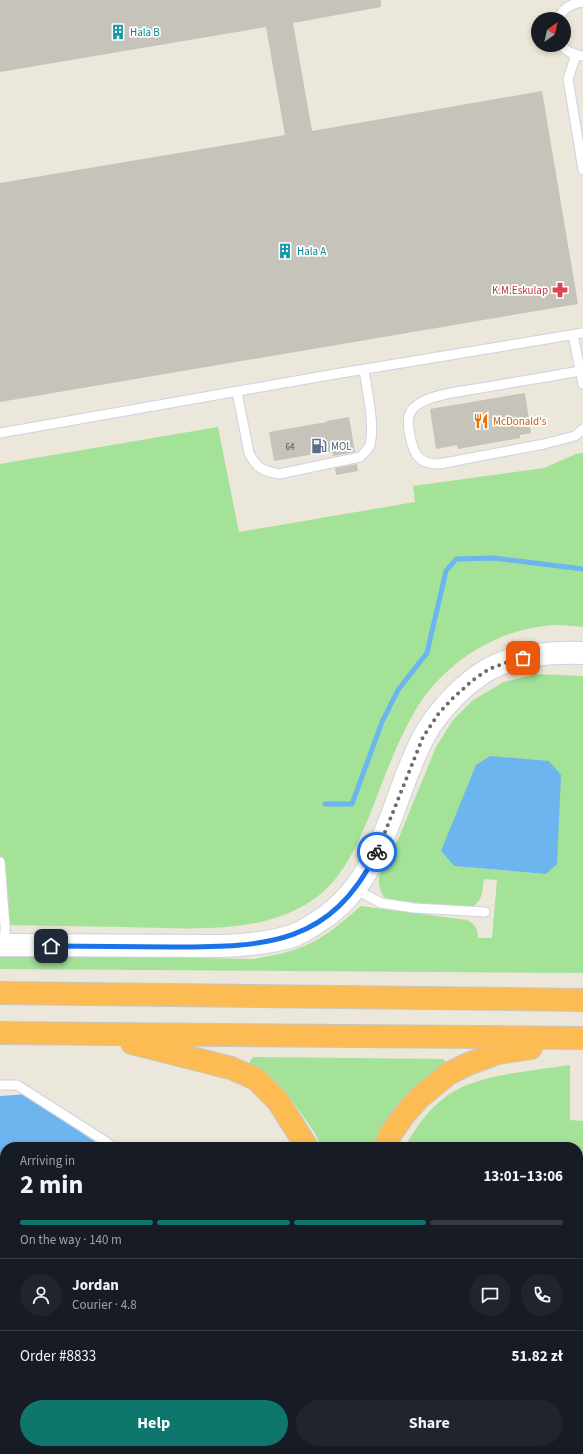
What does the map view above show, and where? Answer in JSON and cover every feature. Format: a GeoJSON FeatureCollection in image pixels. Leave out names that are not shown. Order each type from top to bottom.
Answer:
{"type":"FeatureCollection","features":[{"type":"Feature","properties":{"kind":"highway"},"geometry":{"type":"LineString","coordinates":[[0,993],[583,1000]]}},
{"type":"Feature","properties":{"kind":"highway"},"geometry":{"type":"LineString","coordinates":[[0,1033],[583,1039]]}},
{"type":"Feature","properties":{"kind":"highway"},"geometry":{"type":"LineString","coordinates":[[88,1034],[151,1047],[231,1068],[256,1079],[278,1101],[304,1142]]}},
{"type":"Feature","properties":{"kind":"highway"},"geometry":{"type":"LineString","coordinates":[[387,1142],[390,1135],[404,1115],[419,1098],[448,1074],[468,1064],[498,1053],[583,1039]]}},
{"type":"Feature","properties":{"kind":"street"},"geometry":{"type":"LineString","coordinates":[[2,945],[191,947],[248,945],[271,942],[296,934],[318,923],[338,908],[355,889],[370,867],[423,737],[439,713],[452,699],[473,680],[489,669],[513,660],[555,652],[583,653]]}},
{"type":"Feature","properties":{"kind":"lane"},"geometry":{"type":"LineString","coordinates":[[561,12],[567,3],[583,2]]}},
{"type":"Feature","properties":{"kind":"lane"},"geometry":{"type":"LineString","coordinates":[[568,52],[580,55],[568,79],[583,170]]}},
{"type":"Feature","properties":{"kind":"lane"},"geometry":{"type":"LineString","coordinates":[[0,433],[583,333]]}},
{"type":"Feature","properties":{"kind":"lane"},"geometry":{"type":"LineString","coordinates":[[573,335],[583,384]]}},
{"type":"Feature","properties":{"kind":"lane"},"geometry":{"type":"LineString","coordinates":[[237,392],[249,453],[253,461],[258,467],[266,472],[279,474],[360,457],[366,451],[370,446],[371,425],[364,370]]}},
{"type":"Feature","properties":{"kind":"lane"},"geometry":{"type":"LineString","coordinates":[[580,372],[460,391],[428,399],[417,405],[412,410],[408,422],[413,449],[417,456],[423,461],[431,464],[439,464],[544,444],[574,436],[583,429]]}},
{"type":"Feature","properties":{"kind":"lane"},"geometry":{"type":"LineString","coordinates":[[0,862],[6,926],[2,945]]}},
{"type":"Feature","properties":{"kind":"lane"},"geometry":{"type":"LineString","coordinates":[[355,889],[381,903],[414,908],[485,912]]}},
{"type":"Feature","properties":{"kind":"lane"},"geometry":{"type":"LineString","coordinates":[[0,1085],[17,1085],[106,1142]]}},
{"type":"Feature","properties":{"kind":"green space"},"geometry":{"type":"Polygon","coordinates":[[[218,427],[239,532],[415,502],[413,486],[544,468],[576,454],[583,453],[583,627],[557,625],[535,627],[514,632],[475,650],[441,677],[427,693],[404,732],[389,765],[364,830],[349,859],[329,886],[317,897],[303,906],[283,915],[261,922],[216,928],[0,925],[0,464],[218,427]]]}},
{"type":"Feature","properties":{"kind":"green space"},"geometry":{"type":"Polygon","coordinates":[[[537,674],[583,676],[583,973],[0,969],[0,955],[254,959],[284,953],[310,944],[333,929],[361,906],[467,920],[476,927],[478,938],[492,938],[497,880],[484,879],[482,893],[479,900],[474,906],[469,908],[394,900],[384,897],[379,884],[379,876],[400,835],[436,747],[453,720],[473,700],[504,682],[537,674]],[[441,851],[454,866],[546,874],[441,851]]]}},
{"type":"Feature","properties":{"kind":"green space"},"geometry":{"type":"Polygon","coordinates":[[[253,1057],[443,1059],[446,1062],[444,1067],[381,1142],[319,1142],[315,1133],[288,1095],[248,1065],[253,1057]]]}},
{"type":"Feature","properties":{"kind":"green space"},"geometry":{"type":"Polygon","coordinates":[[[570,1065],[570,1120],[583,1121],[583,1142],[408,1142],[427,1114],[442,1100],[458,1089],[498,1076],[570,1065]]]}},
{"type":"Feature","properties":{"kind":"water"},"geometry":{"type":"Polygon","coordinates":[[[490,756],[549,761],[561,775],[557,864],[546,874],[454,866],[441,851],[476,765],[490,756]]]}},
{"type":"Feature","properties":{"kind":"water"},"geometry":{"type":"Polygon","coordinates":[[[28,1094],[95,1142],[0,1142],[0,1096],[28,1094]]]}},
{"type":"Feature","properties":{"kind":"building","name":"Hala A"},"geometry":{"type":"Polygon","coordinates":[[[0,0],[381,0],[381,7],[293,23],[312,131],[542,91],[578,304],[0,402],[0,183],[285,135],[266,27],[0,72],[0,0]]]}},
{"type":"Feature","properties":{"kind":"building","name":"McDonald's"},"geometry":{"type":"Polygon","coordinates":[[[525,393],[531,433],[520,435],[520,438],[458,449],[457,445],[436,449],[430,409],[525,393]]]}},
{"type":"Feature","properties":{"kind":"building"},"geometry":{"type":"Polygon","coordinates":[[[349,417],[355,452],[333,456],[332,451],[274,461],[269,432],[349,417]]]}},
{"type":"Feature","properties":{"kind":"building"},"geometry":{"type":"Polygon","coordinates":[[[357,464],[358,471],[336,475],[335,468],[357,464]]]}},
{"type":"Feature","properties":{"kind":"waterway"},"geometry":{"type":"LineString","coordinates":[[325,804],[352,804],[382,722],[398,690],[427,653],[446,571],[456,559],[493,558],[583,569]]}},
{"type":"Feature","properties":{"kind":"way so far"},"geometry":{"type":"LineString","coordinates":[[377,852],[423,737],[439,713],[473,680],[489,669],[523,658]]}},
{"type":"Feature","properties":{"kind":"place","name":"Hala B"},"geometry":{"type":"Point","coordinates":[118,32]}},
{"type":"Feature","properties":{"kind":"place","name":"Hala A"},"geometry":{"type":"Point","coordinates":[285,251]}},
{"type":"Feature","properties":{"kind":"place","name":"K.M.Eskulap"},"geometry":{"type":"Point","coordinates":[560,290]}},
{"type":"Feature","properties":{"kind":"place","name":"McDonald's"},"geometry":{"type":"Point","coordinates":[481,421]}},
{"type":"Feature","properties":{"kind":"place","name":"MOL"},"geometry":{"type":"Point","coordinates":[319,446]}},
{"type":"Feature","properties":{"kind":"route"},"geometry":{"type":"LineString","coordinates":[[51,946],[191,947],[248,945],[271,942],[296,934],[318,923],[338,908],[355,889],[370,867],[377,852]]}}]}
